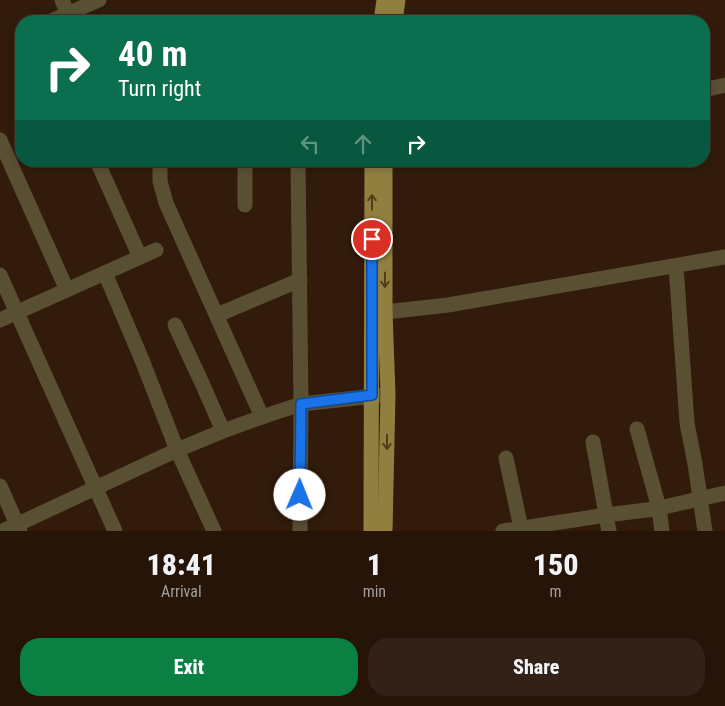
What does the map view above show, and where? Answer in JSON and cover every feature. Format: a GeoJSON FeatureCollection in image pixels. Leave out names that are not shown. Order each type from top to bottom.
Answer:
{"type":"FeatureCollection","features":[{"type":"Feature","properties":{"kind":"main road"},"geometry":{"type":"LineString","coordinates":[[382,15],[384,0]]}},
{"type":"Feature","properties":{"kind":"main road"},"geometry":{"type":"LineString","coordinates":[[396,15],[398,0]]}},
{"type":"Feature","properties":{"kind":"main road"},"geometry":{"type":"LineString","coordinates":[[371,531],[372,167]]}},
{"type":"Feature","properties":{"kind":"main road"},"geometry":{"type":"LineString","coordinates":[[385,167],[385,312],[388,394],[385,531]]}},
{"type":"Feature","properties":{"kind":"street"},"geometry":{"type":"LineString","coordinates":[[65,7],[99,0]]}},
{"type":"Feature","properties":{"kind":"street"},"geometry":{"type":"LineString","coordinates":[[710,89],[725,86]]}},
{"type":"Feature","properties":{"kind":"street"},"geometry":{"type":"LineString","coordinates":[[0,140],[67,290]]}},
{"type":"Feature","properties":{"kind":"street"},"geometry":{"type":"LineString","coordinates":[[100,167],[140,257]]}},
{"type":"Feature","properties":{"kind":"street"},"geometry":{"type":"LineString","coordinates":[[160,167],[160,181],[166,203],[262,417]]}},
{"type":"Feature","properties":{"kind":"street"},"geometry":{"type":"LineString","coordinates":[[245,167],[245,205]]}},
{"type":"Feature","properties":{"kind":"street"},"geometry":{"type":"LineString","coordinates":[[298,167],[301,404],[300,531]]}},
{"type":"Feature","properties":{"kind":"street"},"geometry":{"type":"LineString","coordinates":[[0,320],[156,250]]}},
{"type":"Feature","properties":{"kind":"street"},"geometry":{"type":"LineString","coordinates":[[385,312],[448,305],[725,257]]}},
{"type":"Feature","properties":{"kind":"street"},"geometry":{"type":"LineString","coordinates":[[676,266],[687,423],[705,531]]}},
{"type":"Feature","properties":{"kind":"street"},"geometry":{"type":"LineString","coordinates":[[105,273],[142,360],[176,450],[214,531]]}},
{"type":"Feature","properties":{"kind":"street"},"geometry":{"type":"LineString","coordinates":[[0,276],[115,531]]}},
{"type":"Feature","properties":{"kind":"street"},"geometry":{"type":"LineString","coordinates":[[217,315],[300,280]]}},
{"type":"Feature","properties":{"kind":"street"},"geometry":{"type":"LineString","coordinates":[[175,325],[223,431]]}},
{"type":"Feature","properties":{"kind":"street"},"geometry":{"type":"LineString","coordinates":[[3,531],[19,528],[96,488],[176,450],[262,417],[301,404],[388,394]]}},
{"type":"Feature","properties":{"kind":"street"},"geometry":{"type":"LineString","coordinates":[[637,429],[659,508],[662,531]]}},
{"type":"Feature","properties":{"kind":"street"},"geometry":{"type":"LineString","coordinates":[[593,442],[609,531]]}},
{"type":"Feature","properties":{"kind":"street"},"geometry":{"type":"LineString","coordinates":[[506,458],[521,528]]}},
{"type":"Feature","properties":{"kind":"street"},"geometry":{"type":"LineString","coordinates":[[0,486],[19,528]]}},
{"type":"Feature","properties":{"kind":"street"},"geometry":{"type":"LineString","coordinates":[[503,531],[521,528],[569,526],[606,515],[659,508],[725,493]]}},
{"type":"Feature","properties":{"kind":"route"},"geometry":{"type":"LineString","coordinates":[[300,495],[301,404],[372,395],[372,239]]}}]}
